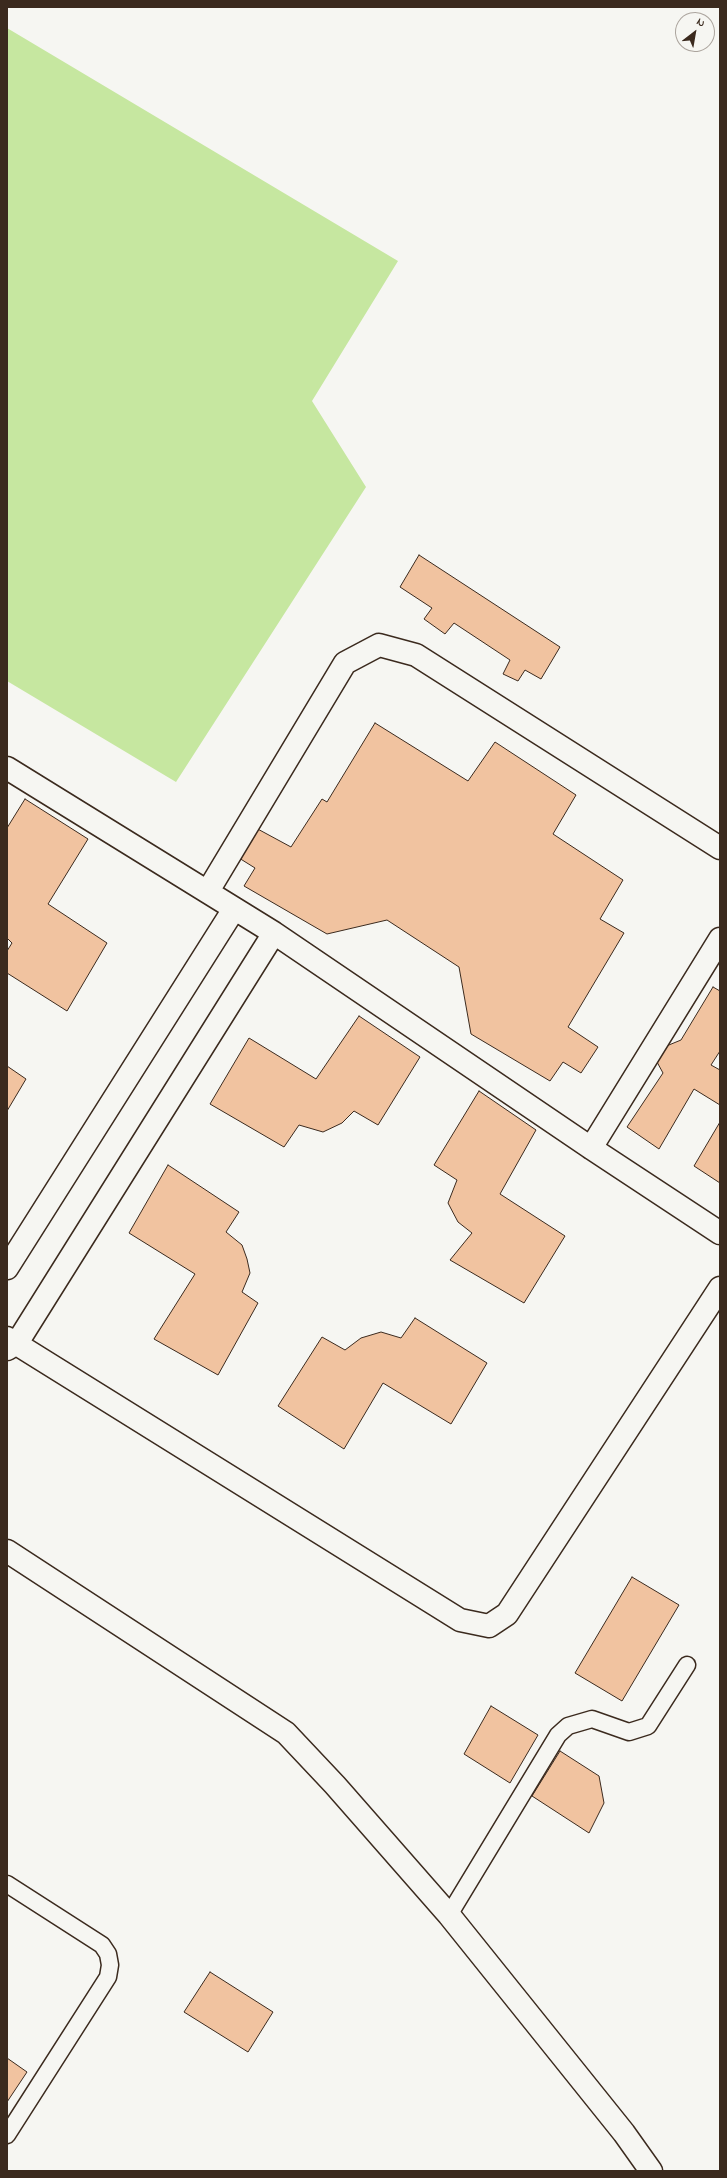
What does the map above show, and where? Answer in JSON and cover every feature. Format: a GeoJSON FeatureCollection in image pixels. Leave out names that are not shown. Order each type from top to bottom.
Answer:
{"type":"FeatureCollection","features":[{"type":"Feature","properties":{"kind":"street"},"geometry":{"type":"LineString","coordinates":[[208,891],[345,663],[379,646],[416,655],[720,848]]}},
{"type":"Feature","properties":{"kind":"street"},"geometry":{"type":"LineString","coordinates":[[7,768],[274,933],[591,1148],[720,1233]]}},
{"type":"Feature","properties":{"kind":"street"},"geometry":{"type":"LineString","coordinates":[[7,1268],[234,908]]}},
{"type":"Feature","properties":{"kind":"street"},"geometry":{"type":"LineString","coordinates":[[274,933],[10,1343],[460,1620],[489,1626],[507,1614],[720,1288]]}},
{"type":"Feature","properties":{"kind":"street"},"geometry":{"type":"LineString","coordinates":[[591,1148],[720,939]]}},
{"type":"Feature","properties":{"kind":"street"},"geometry":{"type":"LineString","coordinates":[[7,1551],[286,1733],[336,1785],[449,1915],[624,2133],[651,2171]]}},
{"type":"Feature","properties":{"kind":"lane"},"geometry":{"type":"LineString","coordinates":[[449,1915],[558,1735],[568,1726],[592,1719],[629,1732],[648,1726],[687,1665]]}},
{"type":"Feature","properties":{"kind":"lane"},"geometry":{"type":"LineString","coordinates":[[7,1884],[102,1945],[108,1954],[110,1965],[108,1977],[7,2135]]}},
{"type":"Feature","properties":{"kind":"green space"},"geometry":{"type":"Polygon","coordinates":[[[7,28],[398,261],[312,401],[366,487],[176,782],[7,681],[7,28]]]}},
{"type":"Feature","properties":{"kind":"building"},"geometry":{"type":"Polygon","coordinates":[[[419,555],[560,647],[541,679],[525,670],[518,681],[503,674],[510,660],[454,623],[445,634],[424,619],[432,608],[400,587],[419,555]]]}},
{"type":"Feature","properties":{"kind":"building"},"geometry":{"type":"Polygon","coordinates":[[[375,723],[468,781],[495,742],[576,795],[553,834],[623,880],[600,919],[624,933],[568,1027],[598,1047],[581,1073],[563,1062],[550,1081],[471,1034],[459,967],[387,920],[327,934],[244,886],[255,868],[239,858],[254,827],[291,847],[322,799],[327,802],[375,723]]]}},
{"type":"Feature","properties":{"kind":"building"},"geometry":{"type":"Polygon","coordinates":[[[25,799],[88,839],[48,904],[107,943],[67,1011],[7,973],[7,951],[12,943],[7,938],[7,828],[25,799]]]}},
{"type":"Feature","properties":{"kind":"building"},"geometry":{"type":"Polygon","coordinates":[[[713,987],[720,991],[720,1051],[711,1065],[720,1070],[720,1105],[694,1089],[659,1149],[627,1127],[663,1073],[657,1062],[664,1047],[681,1040],[713,987]]]}},
{"type":"Feature","properties":{"kind":"building"},"geometry":{"type":"Polygon","coordinates":[[[359,1016],[420,1057],[378,1125],[354,1111],[342,1123],[323,1132],[299,1125],[284,1147],[210,1104],[249,1038],[316,1079],[359,1016]]]}},
{"type":"Feature","properties":{"kind":"building"},"geometry":{"type":"Polygon","coordinates":[[[7,1066],[26,1079],[7,1111],[7,1066]]]}},
{"type":"Feature","properties":{"kind":"building"},"geometry":{"type":"Polygon","coordinates":[[[479,1091],[536,1130],[500,1194],[565,1236],[524,1303],[450,1260],[472,1233],[458,1222],[448,1203],[457,1180],[434,1165],[479,1091]]]}},
{"type":"Feature","properties":{"kind":"building"},"geometry":{"type":"Polygon","coordinates":[[[720,1122],[720,1183],[694,1166],[720,1122]]]}},
{"type":"Feature","properties":{"kind":"building"},"geometry":{"type":"Polygon","coordinates":[[[168,1165],[239,1212],[226,1232],[242,1245],[247,1259],[250,1273],[242,1292],[258,1303],[218,1375],[154,1339],[195,1274],[129,1233],[168,1165]]]}},
{"type":"Feature","properties":{"kind":"building"},"geometry":{"type":"Polygon","coordinates":[[[415,1318],[487,1363],[451,1424],[383,1383],[344,1449],[278,1406],[322,1337],[345,1350],[361,1338],[381,1332],[401,1338],[415,1318]]]}},
{"type":"Feature","properties":{"kind":"building"},"geometry":{"type":"Polygon","coordinates":[[[632,1577],[679,1605],[622,1701],[575,1673],[632,1577]]]}},
{"type":"Feature","properties":{"kind":"building"},"geometry":{"type":"Polygon","coordinates":[[[491,1706],[538,1735],[510,1783],[464,1754],[491,1706]]]}},
{"type":"Feature","properties":{"kind":"building"},"geometry":{"type":"Polygon","coordinates":[[[560,1751],[599,1776],[604,1803],[589,1833],[532,1796],[560,1751]]]}},
{"type":"Feature","properties":{"kind":"building"},"geometry":{"type":"Polygon","coordinates":[[[210,1972],[273,2012],[248,2052],[184,2012],[210,1972]]]}},
{"type":"Feature","properties":{"kind":"building"},"geometry":{"type":"Polygon","coordinates":[[[7,2058],[27,2072],[7,2102],[7,2058]]]}}]}
